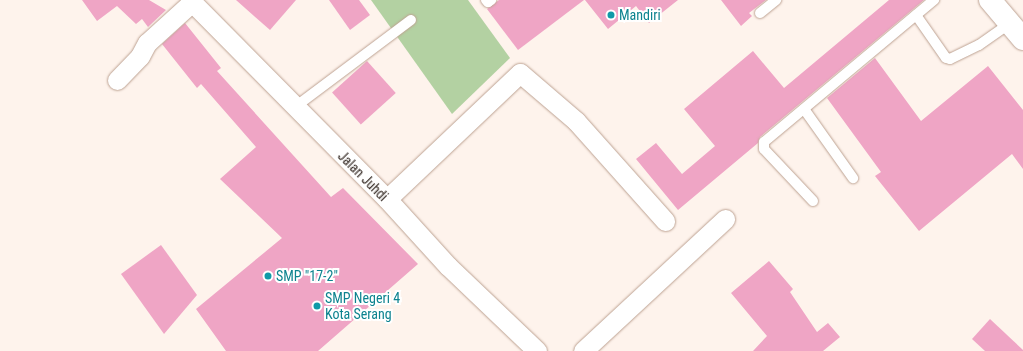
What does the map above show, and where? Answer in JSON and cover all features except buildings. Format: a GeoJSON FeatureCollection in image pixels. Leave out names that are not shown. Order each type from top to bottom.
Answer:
{"type":"FeatureCollection","features":[{"type":"Feature","properties":{"kind":"main road"},"geometry":{"type":"LineString","coordinates":[[990,0],[1016,31]]}},
{"type":"Feature","properties":{"kind":"street"},"geometry":{"type":"LineString","coordinates":[[117,80],[140,56],[147,43],[191,1]]}},
{"type":"Feature","properties":{"kind":"street","name":"Jalan Juhdi"},"geometry":{"type":"LineString","coordinates":[[191,1],[387,199],[448,266],[533,350]]}},
{"type":"Feature","properties":{"kind":"street"},"geometry":{"type":"LineString","coordinates":[[387,199],[520,73],[576,121],[665,221]]}},
{"type":"Feature","properties":{"kind":"street"},"geometry":{"type":"LineString","coordinates":[[583,351],[725,219]]}},
{"type":"Feature","properties":{"kind":"lane"},"geometry":{"type":"LineString","coordinates":[[486,0],[488,2],[491,0]]}},
{"type":"Feature","properties":{"kind":"lane"},"geometry":{"type":"LineString","coordinates":[[760,13],[776,0]]}},
{"type":"Feature","properties":{"kind":"lane"},"geometry":{"type":"LineString","coordinates":[[813,201],[764,149],[764,142],[769,136],[934,0]]}},
{"type":"Feature","properties":{"kind":"lane"},"geometry":{"type":"LineString","coordinates":[[916,15],[946,58],[950,59],[979,45],[1016,31]]}},
{"type":"Feature","properties":{"kind":"lane"},"geometry":{"type":"LineString","coordinates":[[295,106],[411,20]]}},
{"type":"Feature","properties":{"kind":"lane"},"geometry":{"type":"LineString","coordinates":[[804,108],[853,178]]}},
{"type":"Feature","properties":{"kind":"green space"},"geometry":{"type":"Polygon","coordinates":[[[371,0],[468,0],[510,58],[452,114],[371,0]]]}},
{"type":"Feature","properties":{"kind":"place","name":"Mandiri"},"geometry":{"type":"Point","coordinates":[611,15]}},
{"type":"Feature","properties":{"kind":"place","name":"SMP \"17-2\""},"geometry":{"type":"Point","coordinates":[268,276]}},
{"type":"Feature","properties":{"kind":"place","name":"SMP Negeri 4 Kota Serang"},"geometry":{"type":"Point","coordinates":[317,306]}}]}
